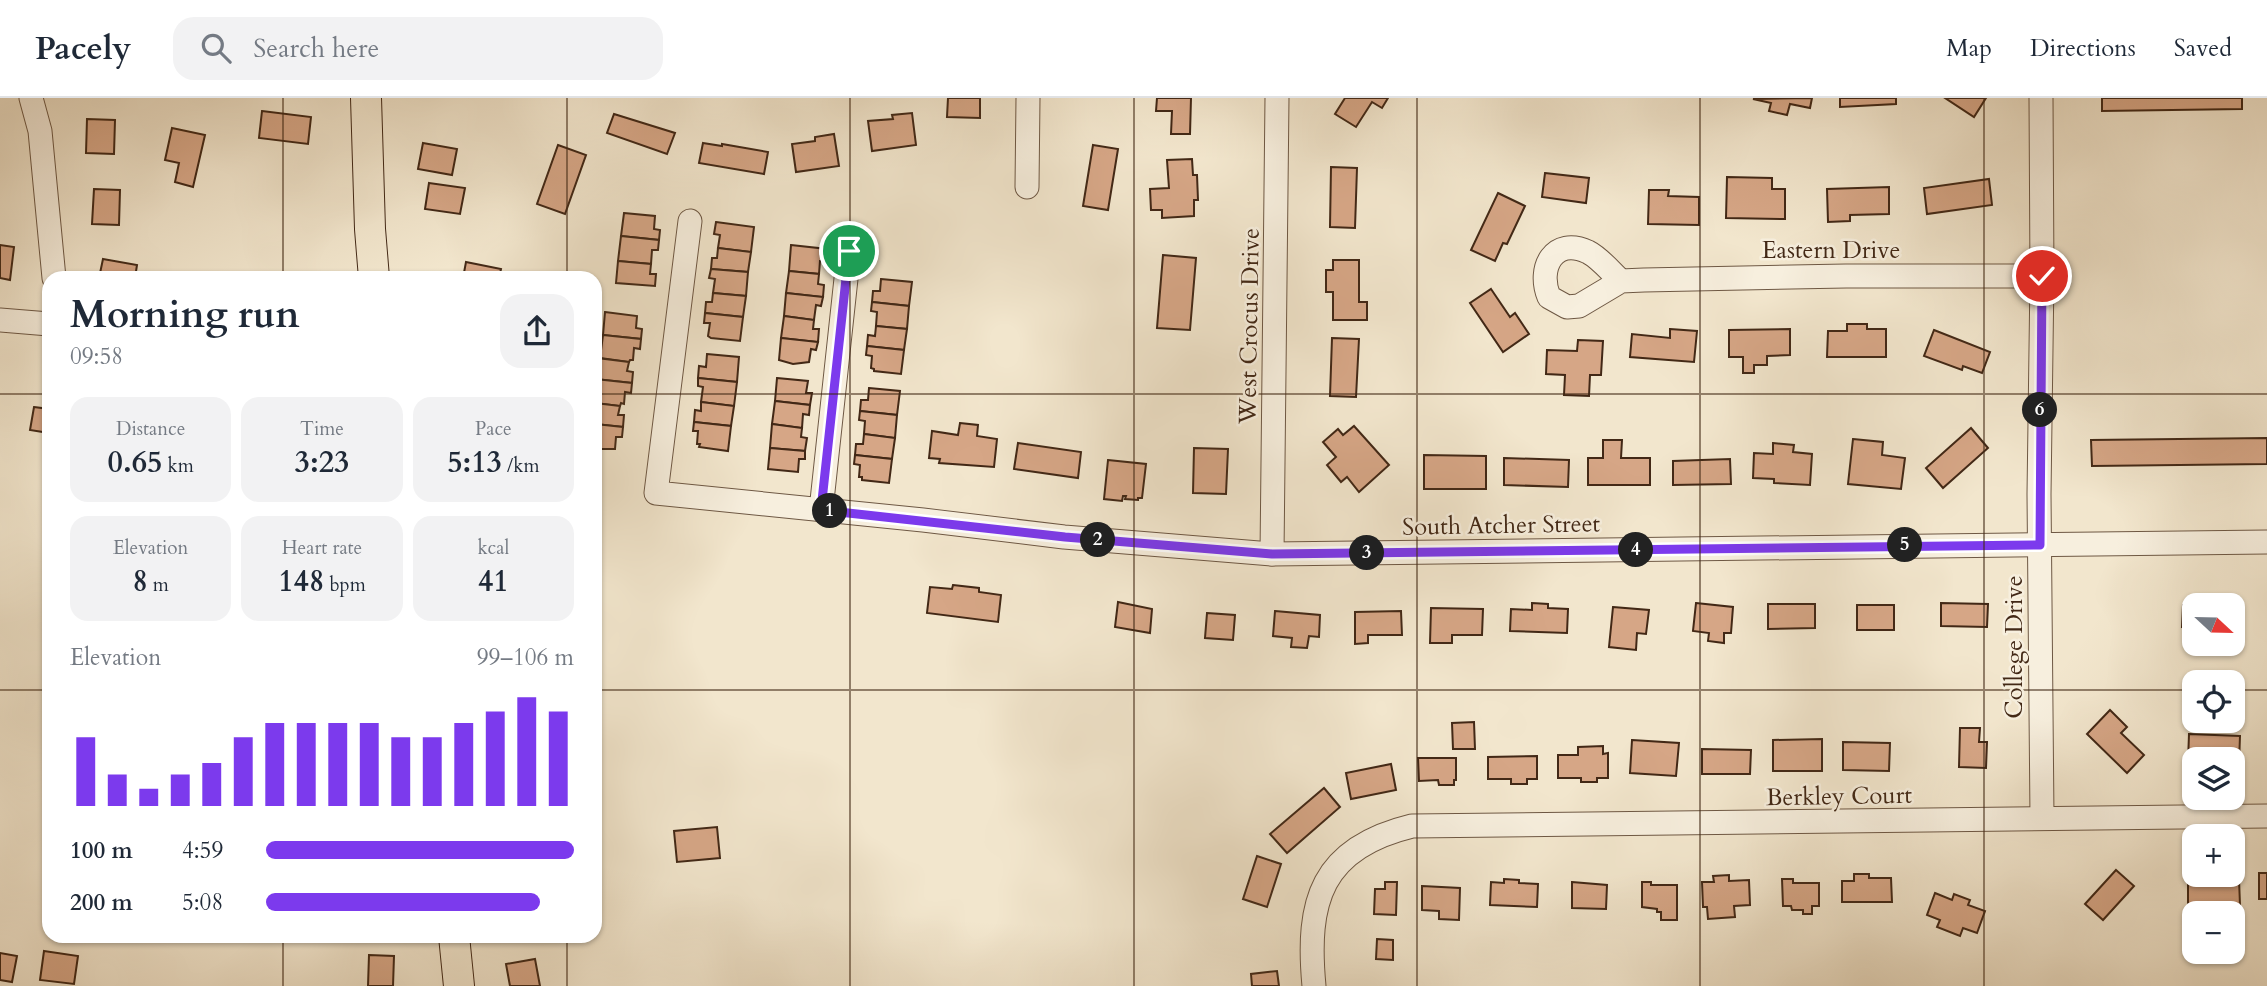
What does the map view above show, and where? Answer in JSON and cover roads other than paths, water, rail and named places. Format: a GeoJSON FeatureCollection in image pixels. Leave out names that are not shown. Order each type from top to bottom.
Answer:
{"type":"FeatureCollection","features":[{"type":"Feature","properties":{"kind":"main road"},"geometry":{"type":"LineString","coordinates":[[366,98],[373,271]]}},
{"type":"Feature","properties":{"kind":"main road"},"geometry":{"type":"LineString","coordinates":[[455,943],[459,986]]}},
{"type":"Feature","properties":{"kind":"street"},"geometry":{"type":"LineString","coordinates":[[31,98],[40,131],[53,271]]}},
{"type":"Feature","properties":{"kind":"street"},"geometry":{"type":"LineString","coordinates":[[1027,187],[1028,98]]}},
{"type":"Feature","properties":{"kind":"street","name":"West Crocus Drive"},"geometry":{"type":"LineString","coordinates":[[1272,554],[1277,98]]}},
{"type":"Feature","properties":{"kind":"street","name":"College Drive"},"geometry":{"type":"LineString","coordinates":[[2041,98],[2042,818]]}},
{"type":"Feature","properties":{"kind":"street","name":"South Atcher Street"},"geometry":{"type":"LineString","coordinates":[[690,221],[656,493],[1065,537],[1272,554],[2267,542]]}},
{"type":"Feature","properties":{"kind":"street"},"geometry":{"type":"LineString","coordinates":[[821,510],[849,251]]}},
{"type":"Feature","properties":{"kind":"street","name":"Eastern Drive"},"geometry":{"type":"LineString","coordinates":[[1621,281],[1746,277],[2042,276]]}},
{"type":"Feature","properties":{"kind":"street"},"geometry":{"type":"LineString","coordinates":[[0,320],[42,323]]}},
{"type":"Feature","properties":{"kind":"street","name":"Berkley Court"},"geometry":{"type":"LineString","coordinates":[[1314,986],[1312,925],[1325,884],[1343,860],[1365,843],[1412,826],[2267,816]]}}]}
